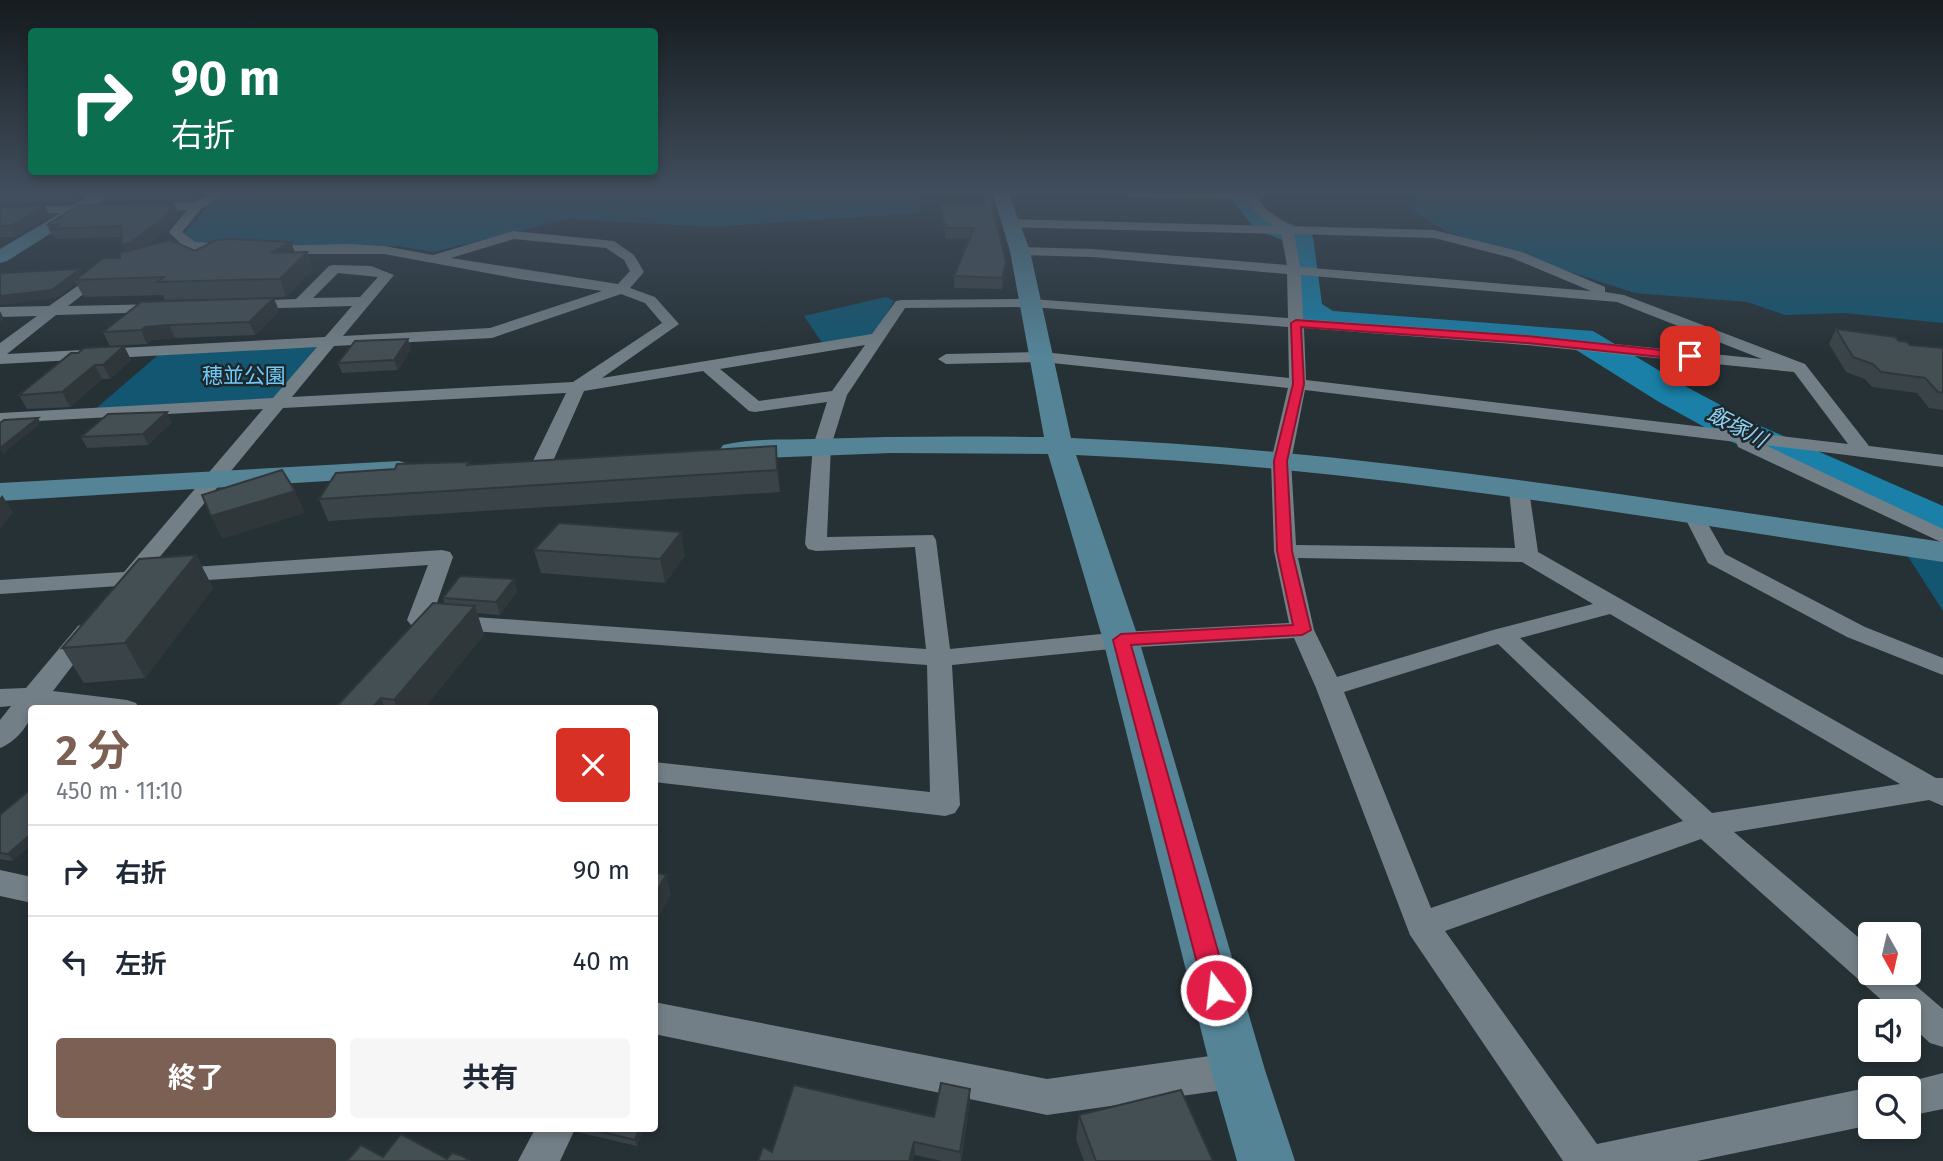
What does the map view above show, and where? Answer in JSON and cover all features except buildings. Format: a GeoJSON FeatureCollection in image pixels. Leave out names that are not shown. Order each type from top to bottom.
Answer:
{"type":"FeatureCollection","features":[{"type":"Feature","properties":{"kind":"street"},"geometry":{"type":"LineString","coordinates":[[144,259],[183,248]]}},
{"type":"Feature","properties":{"kind":"street"},"geometry":{"type":"LineString","coordinates":[[222,248],[341,248]]}},
{"type":"Feature","properties":{"kind":"street"},"geometry":{"type":"LineString","coordinates":[[353,248],[384,250],[621,289],[650,300],[671,324],[578,387],[543,461]]}},
{"type":"Feature","properties":{"kind":"street"},"geometry":{"type":"LineString","coordinates":[[432,260],[470,248]]}},
{"type":"Feature","properties":{"kind":"street"},"geometry":{"type":"LineString","coordinates":[[0,359],[492,333],[621,289],[637,272],[629,258],[615,248]]}},
{"type":"Feature","properties":{"kind":"street"},"geometry":{"type":"LineString","coordinates":[[1290,248],[1294,269],[1298,384],[1281,461],[1284,551],[1302,630],[1329,688],[1422,925],[1586,1161]]}},
{"type":"Feature","properties":{"kind":"street"},"geometry":{"type":"LineString","coordinates":[[1490,248],[1517,255],[1798,368],[1863,451]]}},
{"type":"Feature","properties":{"kind":"street"},"geometry":{"type":"LineString","coordinates":[[1266,1161],[1238,1070],[1121,640],[1059,446],[1020,251],[1092,253],[1619,298]]}},
{"type":"Feature","properties":{"kind":"street"},"geometry":{"type":"LineString","coordinates":[[0,351],[109,268],[120,265]]}},
{"type":"Feature","properties":{"kind":"street"},"geometry":{"type":"LineString","coordinates":[[0,738],[130,578],[387,275],[371,270],[334,269],[300,303]]}},
{"type":"Feature","properties":{"kind":"street"},"geometry":{"type":"LineString","coordinates":[[238,305],[363,301]]}},
{"type":"Feature","properties":{"kind":"street"},"geometry":{"type":"LineString","coordinates":[[658,772],[945,805],[939,658],[925,540],[816,544],[822,446],[838,395],[901,304],[1032,303],[1527,340],[1798,368]]}},
{"type":"Feature","properties":{"kind":"street"},"geometry":{"type":"LineString","coordinates":[[0,312],[177,307]]}},
{"type":"Feature","properties":{"kind":"street"},"geometry":{"type":"LineString","coordinates":[[0,418],[578,387],[878,338]]}},
{"type":"Feature","properties":{"kind":"street"},"geometry":{"type":"LineString","coordinates":[[946,359],[1043,357],[1298,384],[1943,461]]}},
{"type":"Feature","properties":{"kind":"street"},"geometry":{"type":"LineString","coordinates":[[707,366],[755,407],[838,395]]}},
{"type":"Feature","properties":{"kind":"street"},"geometry":{"type":"LineString","coordinates":[[1727,434],[1943,537]]}},
{"type":"Feature","properties":{"kind":"street"},"geometry":{"type":"LineString","coordinates":[[710,452],[822,446],[1059,446],[1281,461],[1427,477],[1943,552]]}},
{"type":"Feature","properties":{"kind":"street"},"geometry":{"type":"LineString","coordinates":[[0,492],[420,468]]}},
{"type":"Feature","properties":{"kind":"street"},"geometry":{"type":"LineString","coordinates":[[1519,490],[1527,555]]}},
{"type":"Feature","properties":{"kind":"street"},"geometry":{"type":"LineString","coordinates":[[1694,516],[1716,558],[1856,632],[1943,667]]}},
{"type":"Feature","properties":{"kind":"street"},"geometry":{"type":"LineString","coordinates":[[1284,551],[1527,555],[1940,791]]}},
{"type":"Feature","properties":{"kind":"street"},"geometry":{"type":"LineString","coordinates":[[0,587],[442,557],[419,620],[939,658],[1121,640],[1302,630]]}},
{"type":"Feature","properties":{"kind":"street"},"geometry":{"type":"LineString","coordinates":[[1329,688],[1502,635],[1613,606]]}},
{"type":"Feature","properties":{"kind":"street"},"geometry":{"type":"LineString","coordinates":[[1502,635],[1706,825],[1858,958]]}},
{"type":"Feature","properties":{"kind":"street"},"geometry":{"type":"LineString","coordinates":[[0,698],[34,697],[96,705]]}},
{"type":"Feature","properties":{"kind":"street"},"geometry":{"type":"LineString","coordinates":[[1422,925],[1706,825],[1940,791]]}},
{"type":"Feature","properties":{"kind":"street"},"geometry":{"type":"LineString","coordinates":[[0,883],[28,889]]}},
{"type":"Feature","properties":{"kind":"street"},"geometry":{"type":"LineString","coordinates":[[1890,985],[1943,1031]]}},
{"type":"Feature","properties":{"kind":"street"},"geometry":{"type":"LineString","coordinates":[[658,1019],[1047,1097],[1238,1070]]}},
{"type":"Feature","properties":{"kind":"street"},"geometry":{"type":"LineString","coordinates":[[1921,1096],[1943,1091]]}},
{"type":"Feature","properties":{"kind":"street"},"geometry":{"type":"LineString","coordinates":[[1603,1161],[1858,1109]]}},
{"type":"Feature","properties":{"kind":"street"},"geometry":{"type":"LineString","coordinates":[[538,1161],[553,1132]]}},
{"type":"Feature","properties":{"kind":"green space"},"geometry":{"type":"Polygon","coordinates":[[[411,248],[449,248],[433,252],[411,248]]]}},
{"type":"Feature","properties":{"kind":"green space"},"geometry":{"type":"Polygon","coordinates":[[[1498,248],[1943,248],[1943,323],[1844,313],[1785,315],[1747,302],[1635,293],[1498,248]]]}},
{"type":"Feature","properties":{"kind":"green space"},"geometry":{"type":"Polygon","coordinates":[[[886,297],[894,301],[874,335],[823,344],[804,316],[886,297]]]}},
{"type":"Feature","properties":{"kind":"green space","name":"穂並公園"},"geometry":{"type":"Polygon","coordinates":[[[320,346],[271,402],[93,411],[158,355],[320,346]]]}},
{"type":"Feature","properties":{"kind":"green space"},"geometry":{"type":"Polygon","coordinates":[[[1907,555],[1943,561],[1943,611],[1907,555]]]}},
{"type":"Feature","properties":{"kind":"waterway","name":"飯塚川"},"geometry":{"type":"LineString","coordinates":[[1300,248],[1307,309],[1326,320],[1581,338],[1672,394],[1742,432],[1943,523]]}},
{"type":"Feature","properties":{"kind":"route"},"geometry":{"type":"LineString","coordinates":[[1216,990],[1121,640],[1302,630],[1284,551],[1281,461],[1298,384],[1296,323],[1527,340],[1690,356]]}}]}
